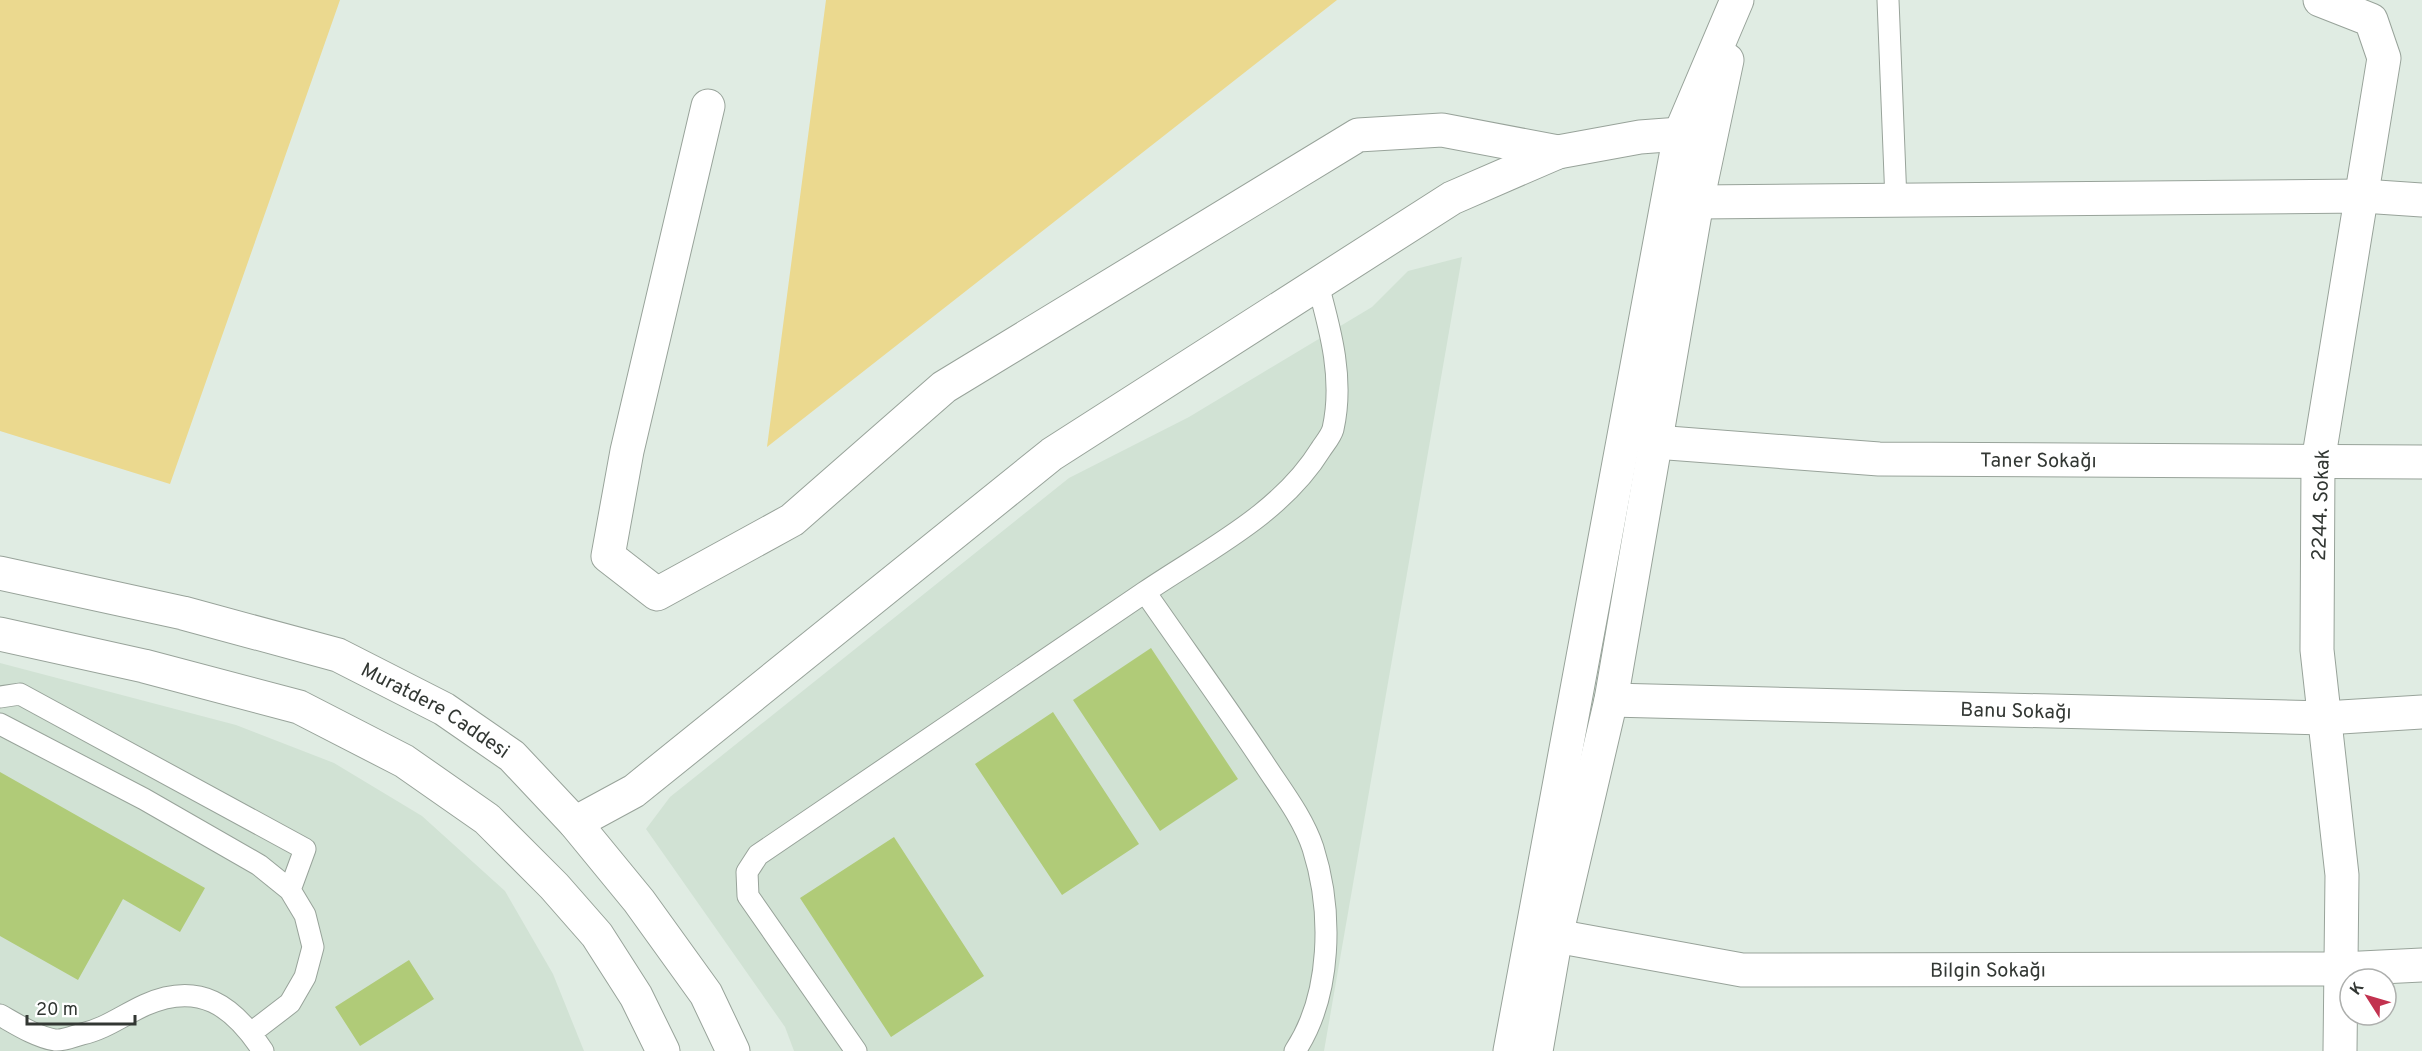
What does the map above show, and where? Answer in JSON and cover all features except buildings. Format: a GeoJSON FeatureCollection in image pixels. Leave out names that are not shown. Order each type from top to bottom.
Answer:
{"type":"FeatureCollection","features":[{"type":"Feature","properties":{"kind":"street"},"geometry":{"type":"LineString","coordinates":[[1536,1051],[1556,936],[1611,700],[1697,202],[1738,0]]}},
{"type":"Feature","properties":{"kind":"street"},"geometry":{"type":"LineString","coordinates":[[1510,1051],[1680,134],[1738,0]]}},
{"type":"Feature","properties":{"kind":"street","name":"2244. Sokak"},"geometry":{"type":"LineString","coordinates":[[2320,0],[2371,20],[2384,58],[2318,462],[2317,650],[2342,875],[2341,967]]}},
{"type":"Feature","properties":{"kind":"street"},"geometry":{"type":"LineString","coordinates":[[708,106],[627,451],[608,556],[657,594],[792,520],[944,387],[1358,135],[1442,130],[1558,152]]}},
{"type":"Feature","properties":{"kind":"street"},"geometry":{"type":"LineString","coordinates":[[574,823],[634,791],[1052,454],[1452,198],[1558,152],[1640,137],[1712,131]]}},
{"type":"Feature","properties":{"kind":"street"},"geometry":{"type":"LineString","coordinates":[[1697,202],[2363,196],[2422,200]]}},
{"type":"Feature","properties":{"kind":"street","name":"Taner Sokağı"},"geometry":{"type":"LineString","coordinates":[[1655,442],[1879,459],[2422,462]]}},
{"type":"Feature","properties":{"kind":"street","name":"Muratdere Caddesi"},"geometry":{"type":"LineString","coordinates":[[0,573],[183,613],[338,655],[444,709],[512,756],[574,823],[639,901],[706,994],[734,1051]]}},
{"type":"Feature","properties":{"kind":"street"},"geometry":{"type":"LineString","coordinates":[[0,634],[144,666],[299,707],[404,761],[487,819],[583,918],[597,934],[636,996],[663,1051]]}},
{"type":"Feature","properties":{"kind":"street","name":"Banu Sokağı"},"geometry":{"type":"LineString","coordinates":[[1611,700],[2325,718],[2422,712]]}},
{"type":"Feature","properties":{"kind":"street","name":"Bilgin Sokağı"},"geometry":{"type":"LineString","coordinates":[[1556,936],[1742,970],[2338,969]]}},
{"type":"Feature","properties":{"kind":"street","name":"Bilgin Sokağı"},"geometry":{"type":"LineString","coordinates":[[2382,967],[2422,965]]}},
{"type":"Feature","properties":{"kind":"street","name":"2244. Sokak"},"geometry":{"type":"LineString","coordinates":[[2340,1027],[2340,1051]]}},
{"type":"Feature","properties":{"kind":"lane"},"geometry":{"type":"LineString","coordinates":[[1888,0],[1896,201]]}},
{"type":"Feature","properties":{"kind":"lane"},"geometry":{"type":"LineString","coordinates":[[856,1051],[748,896],[747,873],[758,855],[1270,508],[1307,472],[1332,431],[1338,377],[1332,334],[1318,285]]}},
{"type":"Feature","properties":{"kind":"lane"},"geometry":{"type":"LineString","coordinates":[[1145,592],[1292,806],[1312,847],[1322,894],[1324,944],[1321,987],[1307,1033],[1295,1051]]}},
{"type":"Feature","properties":{"kind":"lane"},"geometry":{"type":"LineString","coordinates":[[0,697],[20,694],[305,849],[290,890]]}},
{"type":"Feature","properties":{"kind":"lane"},"geometry":{"type":"LineString","coordinates":[[0,724],[173,815],[259,865],[290,890],[305,915],[314,947],[305,977],[290,1003],[251,1033]]}},
{"type":"Feature","properties":{"kind":"lane"},"geometry":{"type":"LineString","coordinates":[[0,1015],[24,1029],[56,1040],[99,1030],[146,1005],[187,993],[224,1006],[251,1033],[263,1051]]}},
{"type":"Feature","properties":{"kind":"shaded area"},"geometry":{"type":"Polygon","coordinates":[[[0,0],[340,0],[170,484],[0,431],[0,0]]]}},
{"type":"Feature","properties":{"kind":"shaded area"},"geometry":{"type":"Polygon","coordinates":[[[826,0],[1337,0],[767,447],[826,0]]]}},
{"type":"Feature","properties":{"kind":"shaded area"},"geometry":{"type":"Polygon","coordinates":[[[1462,257],[1324,1051],[794,1051],[785,1027],[646,829],[670,797],[1069,478],[1189,417],[1372,307],[1408,271],[1462,257]]]}},
{"type":"Feature","properties":{"kind":"shaded area"},"geometry":{"type":"Polygon","coordinates":[[[0,663],[236,725],[334,763],[422,816],[505,891],[553,974],[584,1051],[0,1051],[0,663]]]}}]}
